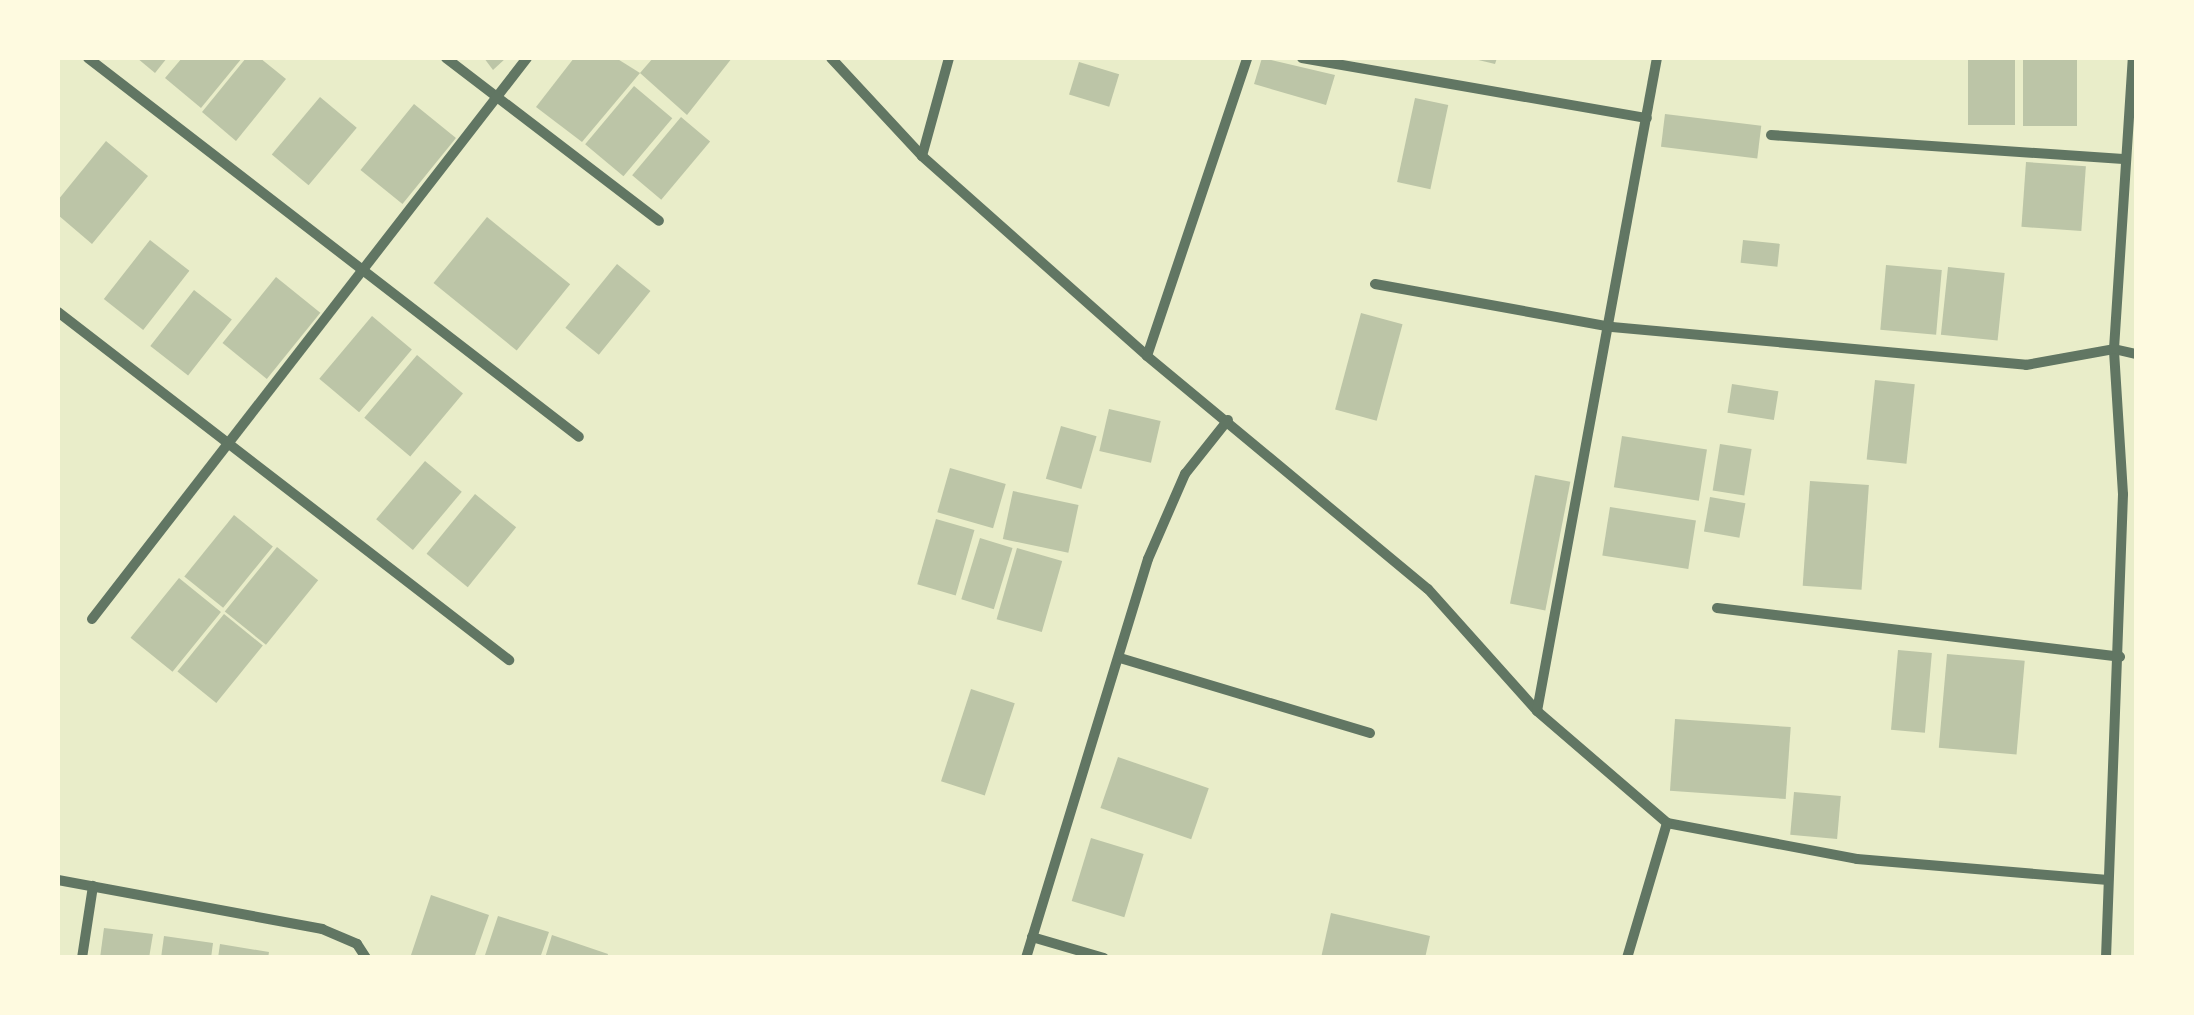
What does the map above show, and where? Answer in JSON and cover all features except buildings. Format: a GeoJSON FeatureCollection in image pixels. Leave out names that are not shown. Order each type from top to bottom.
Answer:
{"type":"FeatureCollection","features":[{"type":"Feature","properties":{"kind":"street"},"geometry":{"type":"LineString","coordinates":[[88,58],[579,437]]}},
{"type":"Feature","properties":{"kind":"street"},"geometry":{"type":"LineString","coordinates":[[446,58],[659,220]]}},
{"type":"Feature","properties":{"kind":"street"},"geometry":{"type":"LineString","coordinates":[[92,620],[527,58]]}},
{"type":"Feature","properties":{"kind":"street"},"geometry":{"type":"LineString","coordinates":[[832,58],[922,156],[1147,356],[1428,589],[1537,712],[1667,822],[1856,859],[2108,880]]}},
{"type":"Feature","properties":{"kind":"street"},"geometry":{"type":"LineString","coordinates":[[922,156],[949,58]]}},
{"type":"Feature","properties":{"kind":"street"},"geometry":{"type":"LineString","coordinates":[[1147,356],[1247,58]]}},
{"type":"Feature","properties":{"kind":"street"},"geometry":{"type":"LineString","coordinates":[[1302,58],[1646,118]]}},
{"type":"Feature","properties":{"kind":"street"},"geometry":{"type":"LineString","coordinates":[[1537,712],[1612,327],[1657,58]]}},
{"type":"Feature","properties":{"kind":"street"},"geometry":{"type":"LineString","coordinates":[[2106,958],[2123,494],[2114,349],[2123,159],[2134,115],[2133,58]]}},
{"type":"Feature","properties":{"kind":"street"},"geometry":{"type":"LineString","coordinates":[[1771,135],[2123,159]]}},
{"type":"Feature","properties":{"kind":"street"},"geometry":{"type":"LineString","coordinates":[[1375,284],[1612,327],[2026,365],[2114,349],[2136,354]]}},
{"type":"Feature","properties":{"kind":"street"},"geometry":{"type":"LineString","coordinates":[[58,312],[509,660]]}},
{"type":"Feature","properties":{"kind":"street"},"geometry":{"type":"LineString","coordinates":[[1026,958],[1148,559],[1185,474],[1228,420]]}},
{"type":"Feature","properties":{"kind":"street"},"geometry":{"type":"LineString","coordinates":[[1717,608],[2120,656]]}},
{"type":"Feature","properties":{"kind":"street"},"geometry":{"type":"LineString","coordinates":[[1120,658],[1370,733]]}},
{"type":"Feature","properties":{"kind":"street"},"geometry":{"type":"LineString","coordinates":[[1627,958],[1667,822]]}},
{"type":"Feature","properties":{"kind":"street"},"geometry":{"type":"LineString","coordinates":[[58,880],[322,928],[357,944],[366,958]]}},
{"type":"Feature","properties":{"kind":"street"},"geometry":{"type":"LineString","coordinates":[[82,958],[93,886]]}},
{"type":"Feature","properties":{"kind":"street"},"geometry":{"type":"LineString","coordinates":[[1032,937],[1104,958]]}}]}
